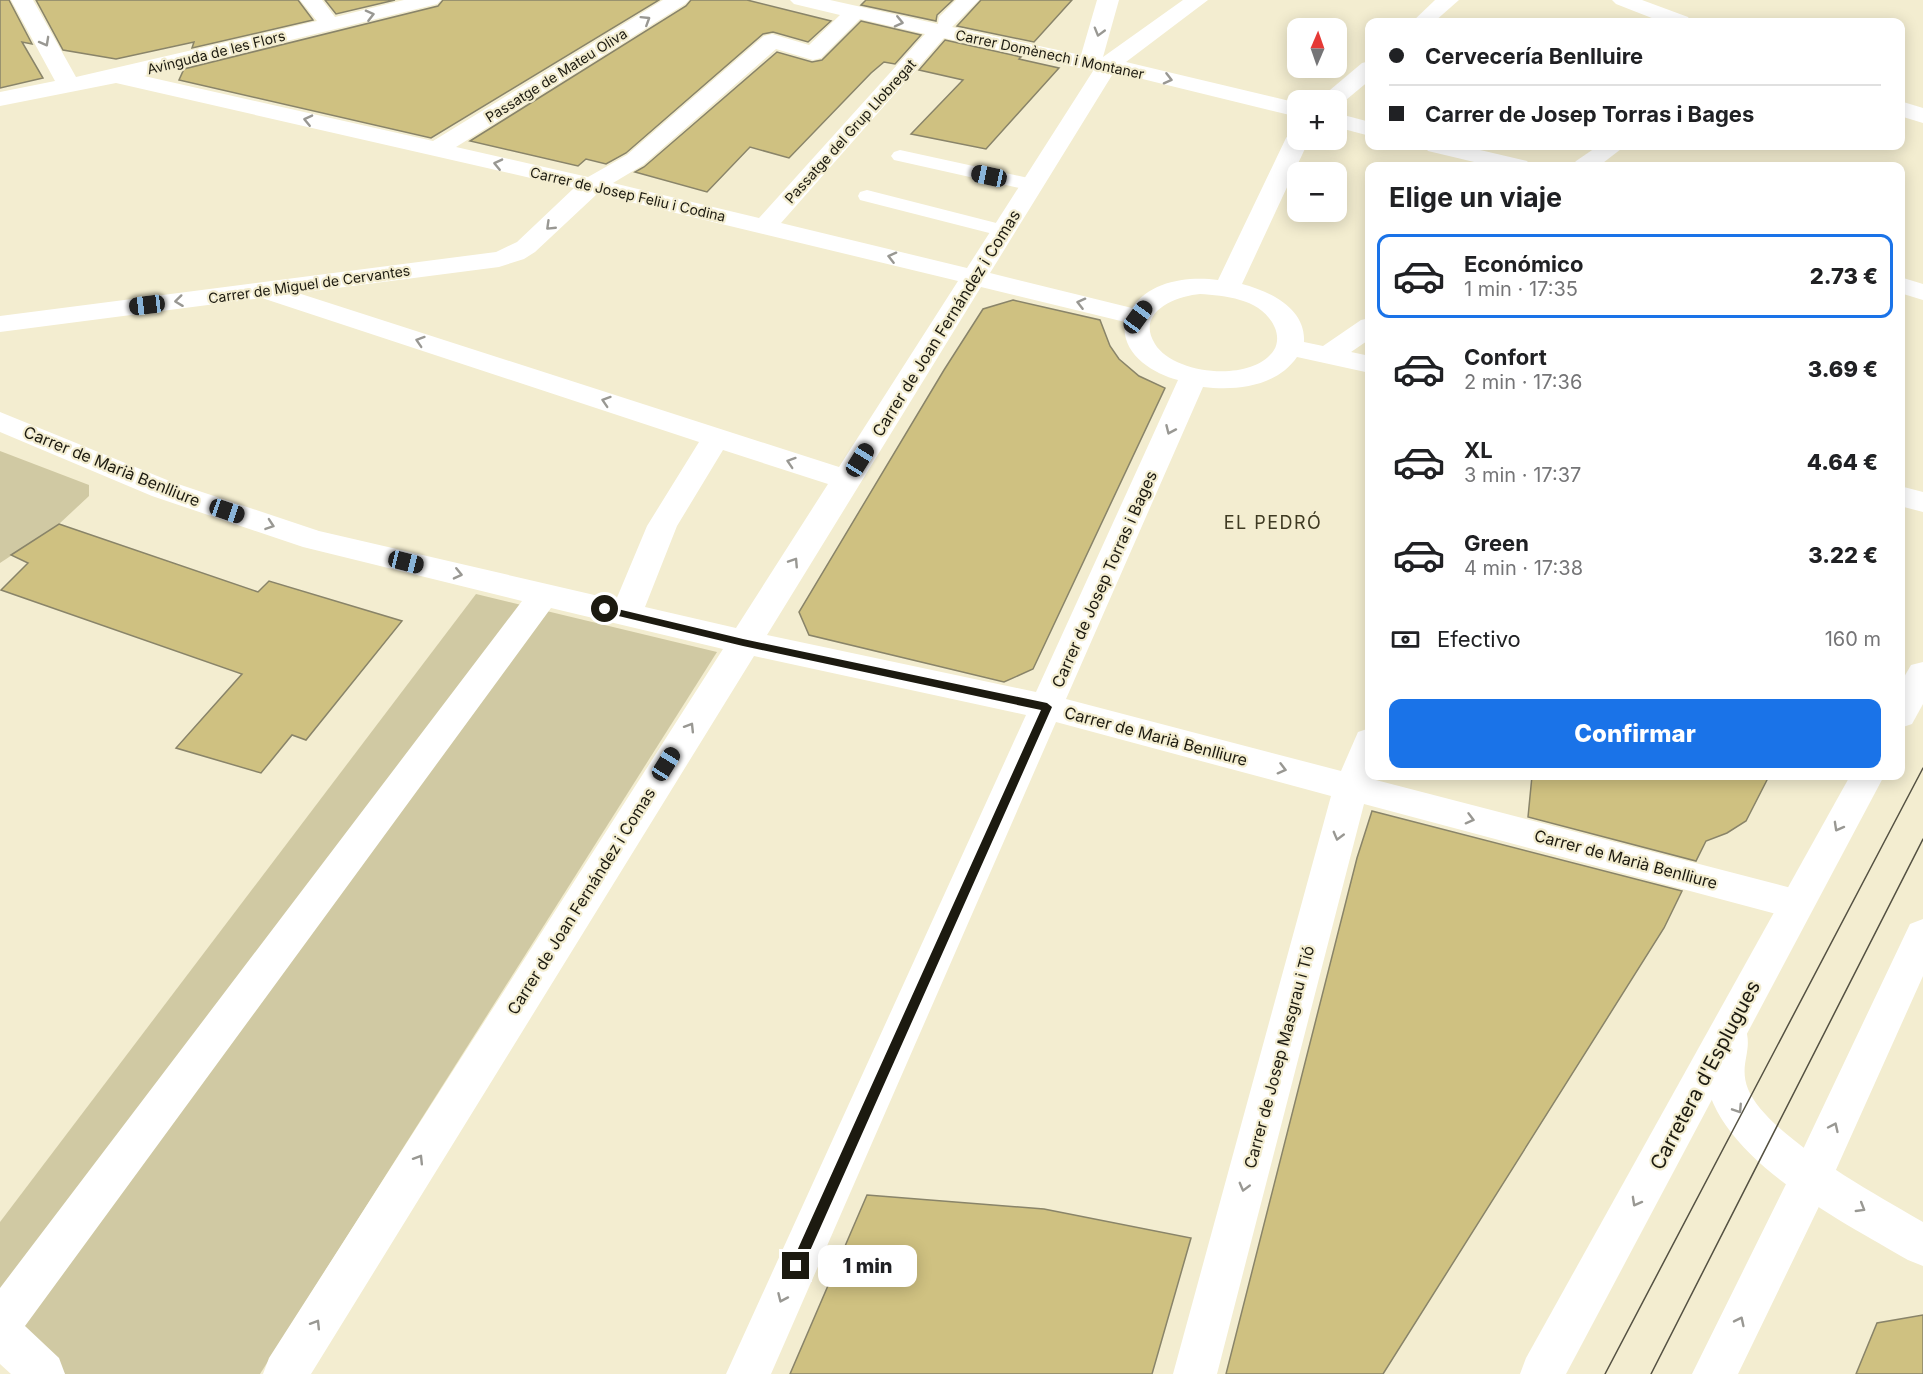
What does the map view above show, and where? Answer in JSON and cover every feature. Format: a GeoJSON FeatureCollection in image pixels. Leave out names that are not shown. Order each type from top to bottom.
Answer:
{"type":"FeatureCollection","features":[{"type":"Feature","properties":{"kind":"street"},"geometry":{"type":"LineString","coordinates":[[22,0],[68,84]]}},
{"type":"Feature","properties":{"kind":"street"},"geometry":{"type":"LineString","coordinates":[[311,0],[330,24]]}},
{"type":"Feature","properties":{"kind":"street","name":"Avinguda de les Flors"},"geometry":{"type":"LineString","coordinates":[[0,99],[116,76],[430,0]]}},
{"type":"Feature","properties":{"kind":"street","name":"Passatge de Mateu Oliva"},"geometry":{"type":"LineString","coordinates":[[435,150],[678,0]]}},
{"type":"Feature","properties":{"kind":"street","name":"Carrer Domènech i Montaner"},"geometry":{"type":"LineString","coordinates":[[801,0],[1099,64],[1287,107]]}},
{"type":"Feature","properties":{"kind":"street","name":"Passatge del Grup Llobregat"},"geometry":{"type":"LineString","coordinates":[[765,226],[968,0]]}},
{"type":"Feature","properties":{"kind":"street"},"geometry":{"type":"LineString","coordinates":[[1099,64],[1108,0]]}},
{"type":"Feature","properties":{"kind":"street","name":"Carrer de Joan Fernández i Comas"},"geometry":{"type":"LineString","coordinates":[[285,1374],[743,642],[976,278],[1033,185],[1099,64],[1197,0]]}},
{"type":"Feature","properties":{"kind":"street"},"geometry":{"type":"LineString","coordinates":[[1427,18],[1449,0]]}},
{"type":"Feature","properties":{"kind":"street"},"geometry":{"type":"LineString","coordinates":[[1623,0],[1670,18]]}},
{"type":"Feature","properties":{"kind":"street","name":"Carrer de Miguel de Cervantes"},"geometry":{"type":"LineString","coordinates":[[0,324],[499,259],[515,254],[536,240],[592,185],[634,160],[772,41],[813,53],[855,12]]}},
{"type":"Feature","properties":{"kind":"street"},"geometry":{"type":"LineString","coordinates":[[1344,90],[1365,72]]}},
{"type":"Feature","properties":{"kind":"street","name":"Carrer de Josep Feliu i Codina"},"geometry":{"type":"LineString","coordinates":[[116,76],[592,185],[1138,317]]}},
{"type":"Feature","properties":{"kind":"street"},"geometry":{"type":"LineString","coordinates":[[1347,123],[1365,128]]}},
{"type":"Feature","properties":{"kind":"street"},"geometry":{"type":"LineString","coordinates":[[1227,288],[1292,150]]}},
{"type":"Feature","properties":{"kind":"street"},"geometry":{"type":"LineString","coordinates":[[1453,150],[1502,162]]}},
{"type":"Feature","properties":{"kind":"street"},"geometry":{"type":"LineString","coordinates":[[1590,162],[1607,150]]}},
{"type":"Feature","properties":{"kind":"street"},"geometry":{"type":"LineString","coordinates":[[1200,286],[1227,288],[1243,291],[1276,308],[1286,321],[1291,334],[1289,347],[1281,359],[1267,370],[1226,380],[1194,376],[1163,365],[1148,354],[1139,342],[1136,329],[1138,317],[1147,305],[1161,295],[1179,288],[1200,286]]}},
{"type":"Feature","properties":{"kind":"street"},"geometry":{"type":"LineString","coordinates":[[1905,287],[1923,292]]}},
{"type":"Feature","properties":{"kind":"street"},"geometry":{"type":"LineString","coordinates":[[263,290],[847,480]]}},
{"type":"Feature","properties":{"kind":"street"},"geometry":{"type":"LineString","coordinates":[[1329,355],[1365,330]]}},
{"type":"Feature","properties":{"kind":"street"},"geometry":{"type":"LineString","coordinates":[[1289,347],[1365,364]]}},
{"type":"Feature","properties":{"kind":"street","name":"Carrer de Josep Torras i Bages"},"geometry":{"type":"LineString","coordinates":[[748,1374],[1194,376]]}},
{"type":"Feature","properties":{"kind":"street","name":"Carrer de Marià Benlliure"},"geometry":{"type":"LineString","coordinates":[[0,421],[162,489],[314,540],[743,642],[1047,707],[1795,904]]}},
{"type":"Feature","properties":{"kind":"street"},"geometry":{"type":"LineString","coordinates":[[626,614],[662,526],[716,437]]}},
{"type":"Feature","properties":{"kind":"street"},"geometry":{"type":"LineString","coordinates":[[1905,497],[1923,502]]}},
{"type":"Feature","properties":{"kind":"street"},"geometry":{"type":"LineString","coordinates":[[0,1324],[543,595]]}},
{"type":"Feature","properties":{"kind":"street"},"geometry":{"type":"LineString","coordinates":[[1905,706],[1923,674]]}},
{"type":"Feature","properties":{"kind":"street","name":"Carrer de Josep Masgrau i Tió"},"geometry":{"type":"LineString","coordinates":[[1195,1374],[1351,787],[1365,753]]}},
{"type":"Feature","properties":{"kind":"street","name":"Carretera d'Esplugues"},"geometry":{"type":"LineString","coordinates":[[1542,1374],[1864,780]]}},
{"type":"Feature","properties":{"kind":"street"},"geometry":{"type":"LineString","coordinates":[[1714,1374],[1811,1178],[1923,935]]}},
{"type":"Feature","properties":{"kind":"street"},"geometry":{"type":"LineString","coordinates":[[1728,1033],[1724,1076],[1732,1100],[1752,1129],[1811,1178],[1923,1245]]}},
{"type":"Feature","properties":{"kind":"street"},"geometry":{"type":"LineString","coordinates":[[0,1333],[43,1374]]}},
{"type":"Feature","properties":{"kind":"lane"},"geometry":{"type":"LineString","coordinates":[[900,156],[1033,185]]}},
{"type":"Feature","properties":{"kind":"lane"},"geometry":{"type":"LineString","coordinates":[[867,196],[1005,231]]}},
{"type":"Feature","properties":{"kind":"shaded area"},"geometry":{"type":"Polygon","coordinates":[[[0,451],[89,485],[89,496],[59,524],[0,563],[0,451]]]}},
{"type":"Feature","properties":{"kind":"shaded area"},"geometry":{"type":"Polygon","coordinates":[[[476,594],[717,652],[260,1374],[65,1374],[0,1324],[0,1222],[476,594]]]}},
{"type":"Feature","properties":{"kind":"building"},"geometry":{"type":"Polygon","coordinates":[[[0,0],[9,0],[32,44],[22,42],[43,78],[0,88],[0,0]]]}},
{"type":"Feature","properties":{"kind":"building"},"geometry":{"type":"Polygon","coordinates":[[[36,0],[298,0],[313,20],[192,48],[194,42],[116,59],[63,50],[36,0]]]}},
{"type":"Feature","properties":{"kind":"building"},"geometry":{"type":"Polygon","coordinates":[[[325,0],[395,0],[336,14],[325,0]]]}},
{"type":"Feature","properties":{"kind":"building"},"geometry":{"type":"Polygon","coordinates":[[[443,0],[659,0],[431,138],[179,80],[184,69],[438,6],[443,0]]]}},
{"type":"Feature","properties":{"kind":"building"},"geometry":{"type":"Polygon","coordinates":[[[691,0],[747,0],[831,21],[808,42],[773,32],[763,34],[626,153],[606,164],[586,159],[578,166],[470,141],[686,6],[691,0]]]}},
{"type":"Feature","properties":{"kind":"building"},"geometry":{"type":"Polygon","coordinates":[[[866,0],[953,0],[937,15],[936,21],[861,5],[866,0]]]}},
{"type":"Feature","properties":{"kind":"building"},"geometry":{"type":"Polygon","coordinates":[[[981,0],[1072,0],[1034,42],[957,26],[981,0]]]}},
{"type":"Feature","properties":{"kind":"building"},"geometry":{"type":"Polygon","coordinates":[[[861,21],[921,35],[895,64],[884,62],[871,73],[789,158],[750,147],[707,192],[635,172],[644,167],[777,52],[812,62],[822,60],[861,21]]]}},
{"type":"Feature","properties":{"kind":"building"},"geometry":{"type":"Polygon","coordinates":[[[945,40],[1059,68],[986,149],[911,134],[963,80],[919,70],[945,40]]]}},
{"type":"Feature","properties":{"kind":"building"},"geometry":{"type":"Polygon","coordinates":[[[1013,300],[1100,320],[1110,346],[1119,359],[1139,376],[1165,388],[1033,669],[1004,682],[809,635],[799,612],[944,370],[983,309],[1013,300]]]}},
{"type":"Feature","properties":{"kind":"building"},"geometry":{"type":"Polygon","coordinates":[[[59,524],[258,592],[269,581],[402,621],[306,740],[292,735],[261,773],[176,748],[242,674],[1,590],[28,563],[11,555],[59,524]]]}},
{"type":"Feature","properties":{"kind":"building"},"geometry":{"type":"Polygon","coordinates":[[[1532,780],[1767,780],[1746,821],[1727,833],[1706,841],[1696,861],[1528,817],[1532,780]]]}},
{"type":"Feature","properties":{"kind":"building"},"geometry":{"type":"Polygon","coordinates":[[[1372,811],[1682,891],[1664,928],[1383,1374],[1226,1374],[1357,858],[1372,811]]]}},
{"type":"Feature","properties":{"kind":"building"},"geometry":{"type":"Polygon","coordinates":[[[867,1195],[1044,1209],[1191,1238],[1152,1374],[790,1374],[867,1195]]]}},
{"type":"Feature","properties":{"kind":"building"},"geometry":{"type":"Polygon","coordinates":[[[1923,1315],[1923,1374],[1856,1374],[1877,1323],[1923,1315]]]}},
{"type":"Feature","properties":{"kind":"tram line"},"geometry":{"type":"LineString","coordinates":[[1605,1374],[1923,768]]}},
{"type":"Feature","properties":{"kind":"tram line"},"geometry":{"type":"LineString","coordinates":[[1651,1374],[1923,839]]}},
{"type":"Feature","properties":{"kind":"district","name":"EL PEDRÓ"},"geometry":{"type":"Point","coordinates":[1273,522]}},
{"type":"Feature","properties":{"kind":"route"},"geometry":{"type":"LineString","coordinates":[[605,609],[743,642],[1047,707],[796,1266]]}}]}
